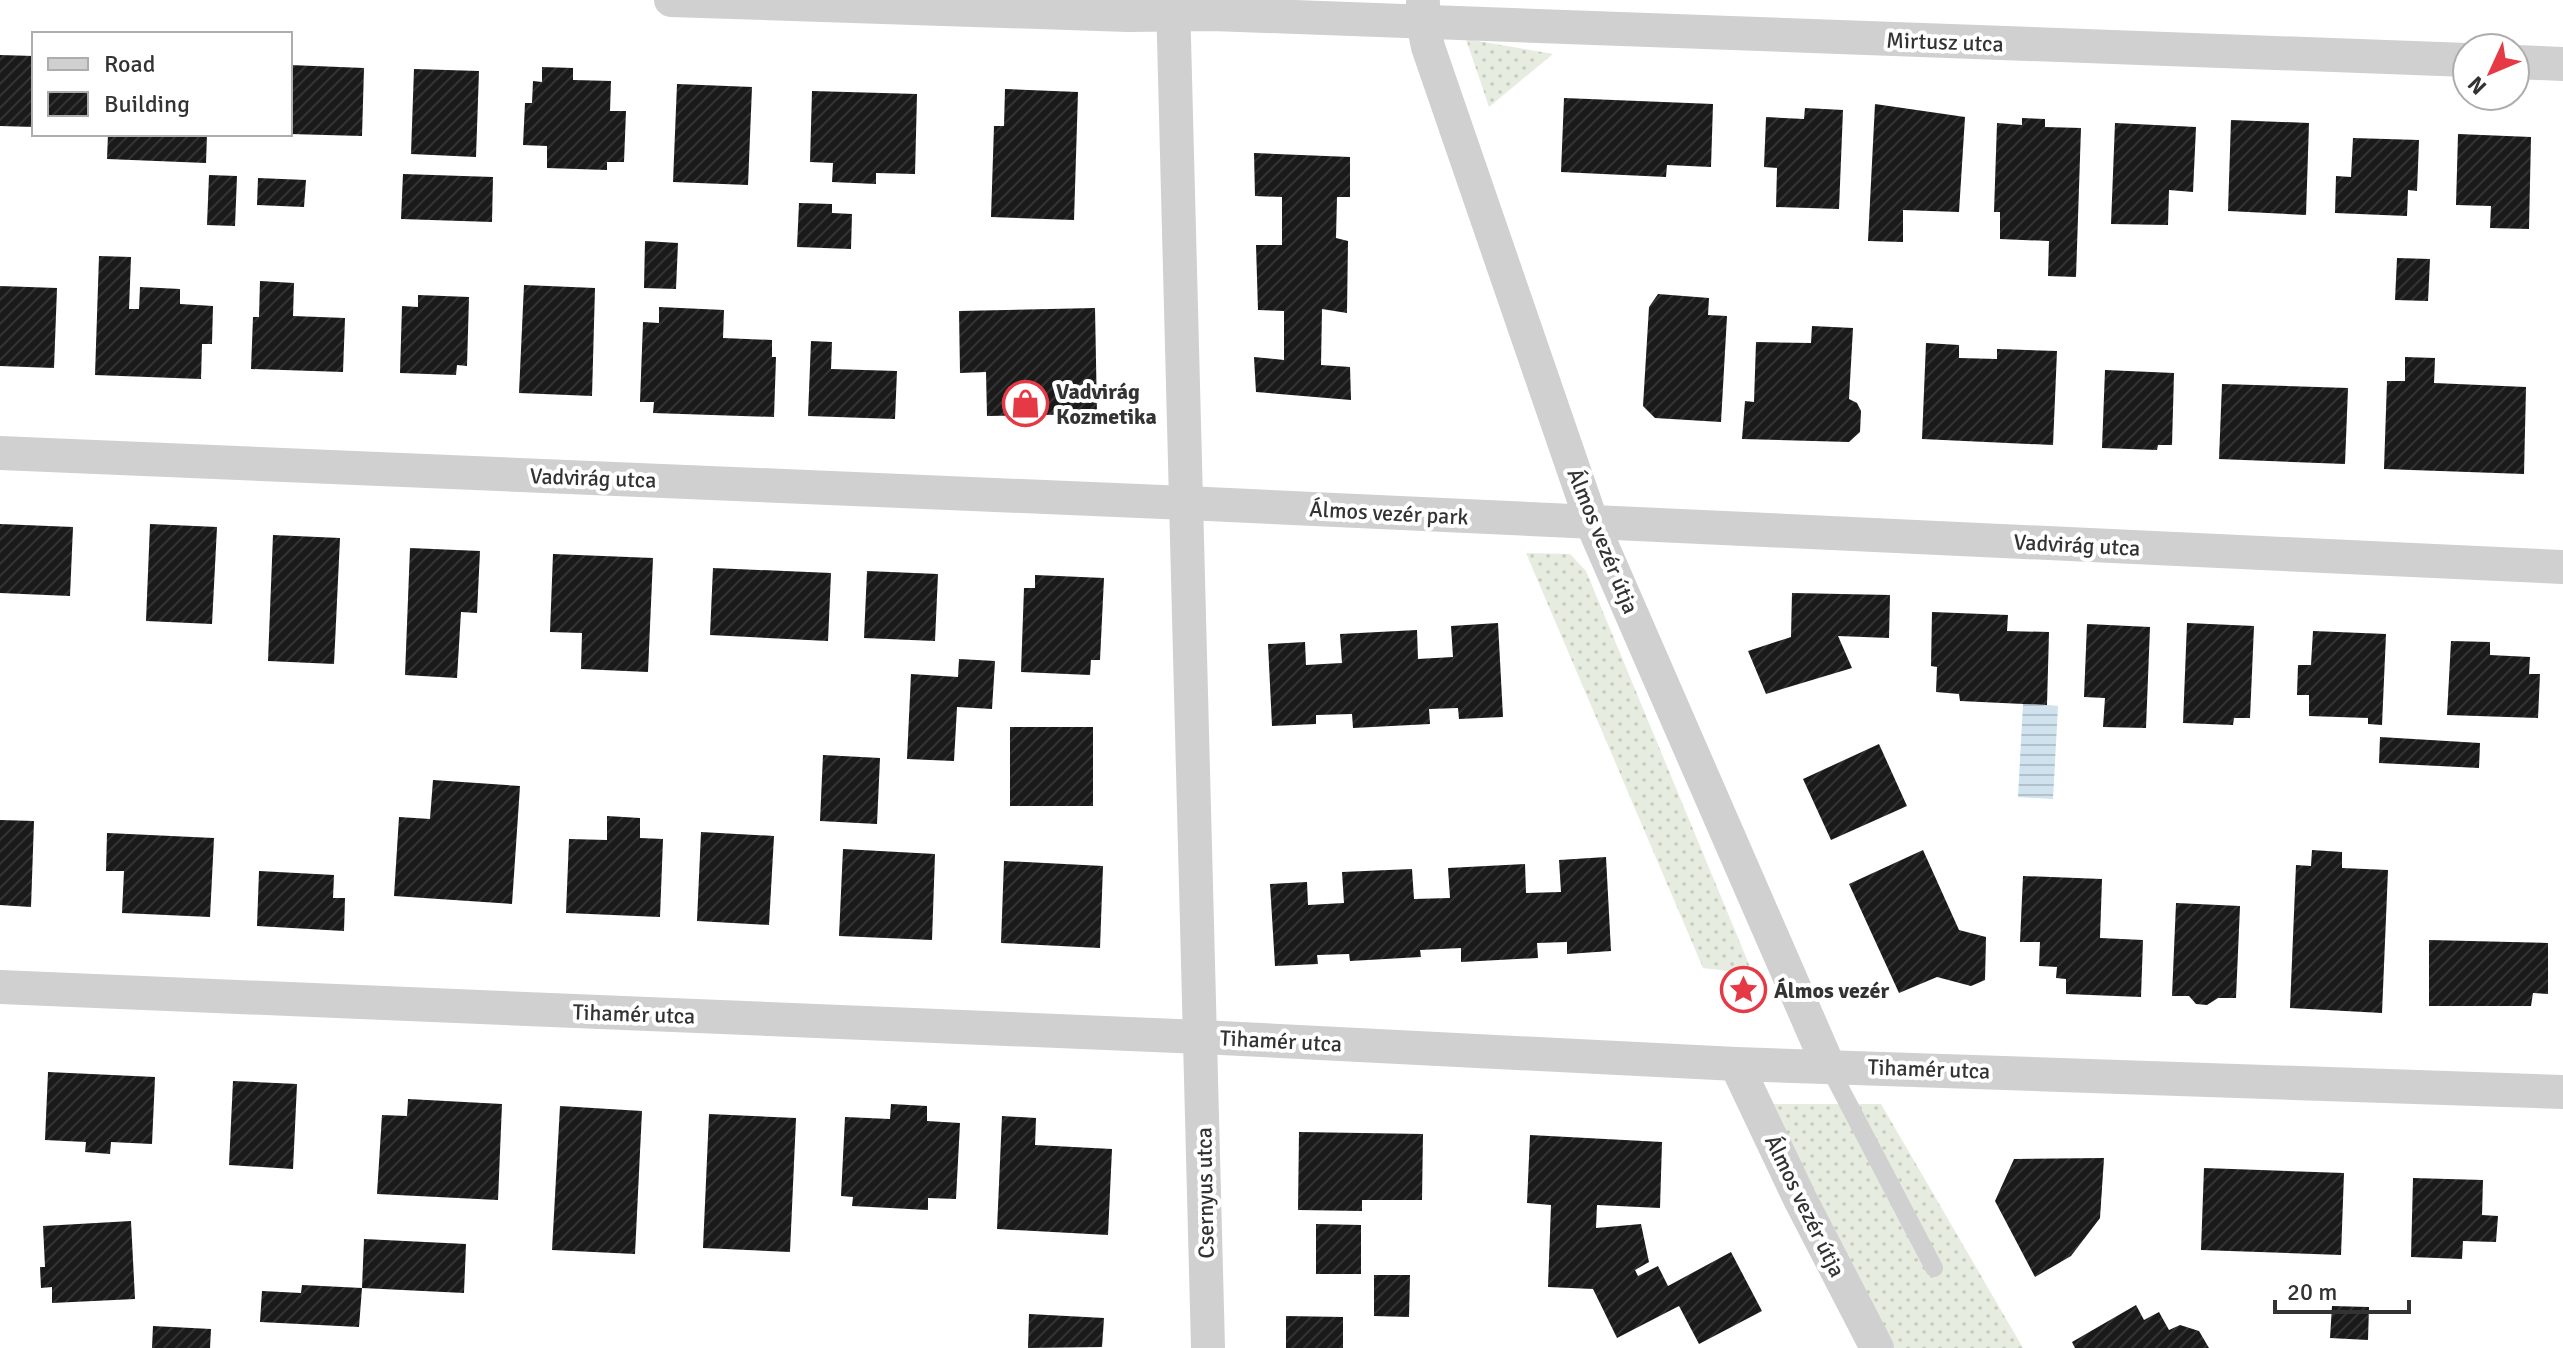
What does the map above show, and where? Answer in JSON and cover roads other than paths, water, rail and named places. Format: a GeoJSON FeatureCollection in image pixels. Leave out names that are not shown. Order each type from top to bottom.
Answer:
{"type":"FeatureCollection","features":[{"type":"Feature","properties":{"kind":"street"},"geometry":{"type":"LineString","coordinates":[[671,0],[1173,8],[1213,14],[1423,11]]}},
{"type":"Feature","properties":{"kind":"street"},"geometry":{"type":"LineString","coordinates":[[1173,8],[1201,1037]]}},
{"type":"Feature","properties":{"kind":"street","name":"Mirtusz utca"},"geometry":{"type":"LineString","coordinates":[[1423,11],[2451,59]]}},
{"type":"Feature","properties":{"kind":"street","name":"Álmos vezér útja"},"geometry":{"type":"LineString","coordinates":[[1423,11],[1428,47],[1592,523],[1828,1065]]}},
{"type":"Feature","properties":{"kind":"street"},"geometry":{"type":"LineString","coordinates":[[2531,63],[2563,64]]}},
{"type":"Feature","properties":{"kind":"street","name":"Vadvirág utca"},"geometry":{"type":"LineString","coordinates":[[0,453],[1186,503]]}},
{"type":"Feature","properties":{"kind":"street","name":"Álmos vezér park"},"geometry":{"type":"LineString","coordinates":[[1186,503],[1592,523]]}},
{"type":"Feature","properties":{"kind":"street","name":"Vadvirág utca"},"geometry":{"type":"LineString","coordinates":[[1592,523],[2563,567]]}},
{"type":"Feature","properties":{"kind":"street","name":"Tihamér utca"},"geometry":{"type":"LineString","coordinates":[[0,987],[1201,1037],[1736,1064],[2563,1092]]}},
{"type":"Feature","properties":{"kind":"street","name":"Csernyus utca"},"geometry":{"type":"LineString","coordinates":[[1201,1037],[1208,1348]]}},
{"type":"Feature","properties":{"kind":"street","name":"Álmos vezér útja"},"geometry":{"type":"LineString","coordinates":[[1736,1064],[1800,1199],[1877,1348]]}},
{"type":"Feature","properties":{"kind":"lane"},"geometry":{"type":"LineString","coordinates":[[1828,1065],[1934,1268]]}},
{"type":"Feature","properties":{"kind":"water"},"geometry":{"type":"Polygon","coordinates":[[[2023,704],[2058,706],[2053,799],[2018,797],[2023,704]]]}},
{"type":"Feature","properties":{"kind":"place","name":"Vadvirág Kozmetika"},"geometry":{"type":"Point","coordinates":[1025,404]}},
{"type":"Feature","properties":{"kind":"place","name":"Álmos vezér"},"geometry":{"type":"Point","coordinates":[1743,990]}}]}
